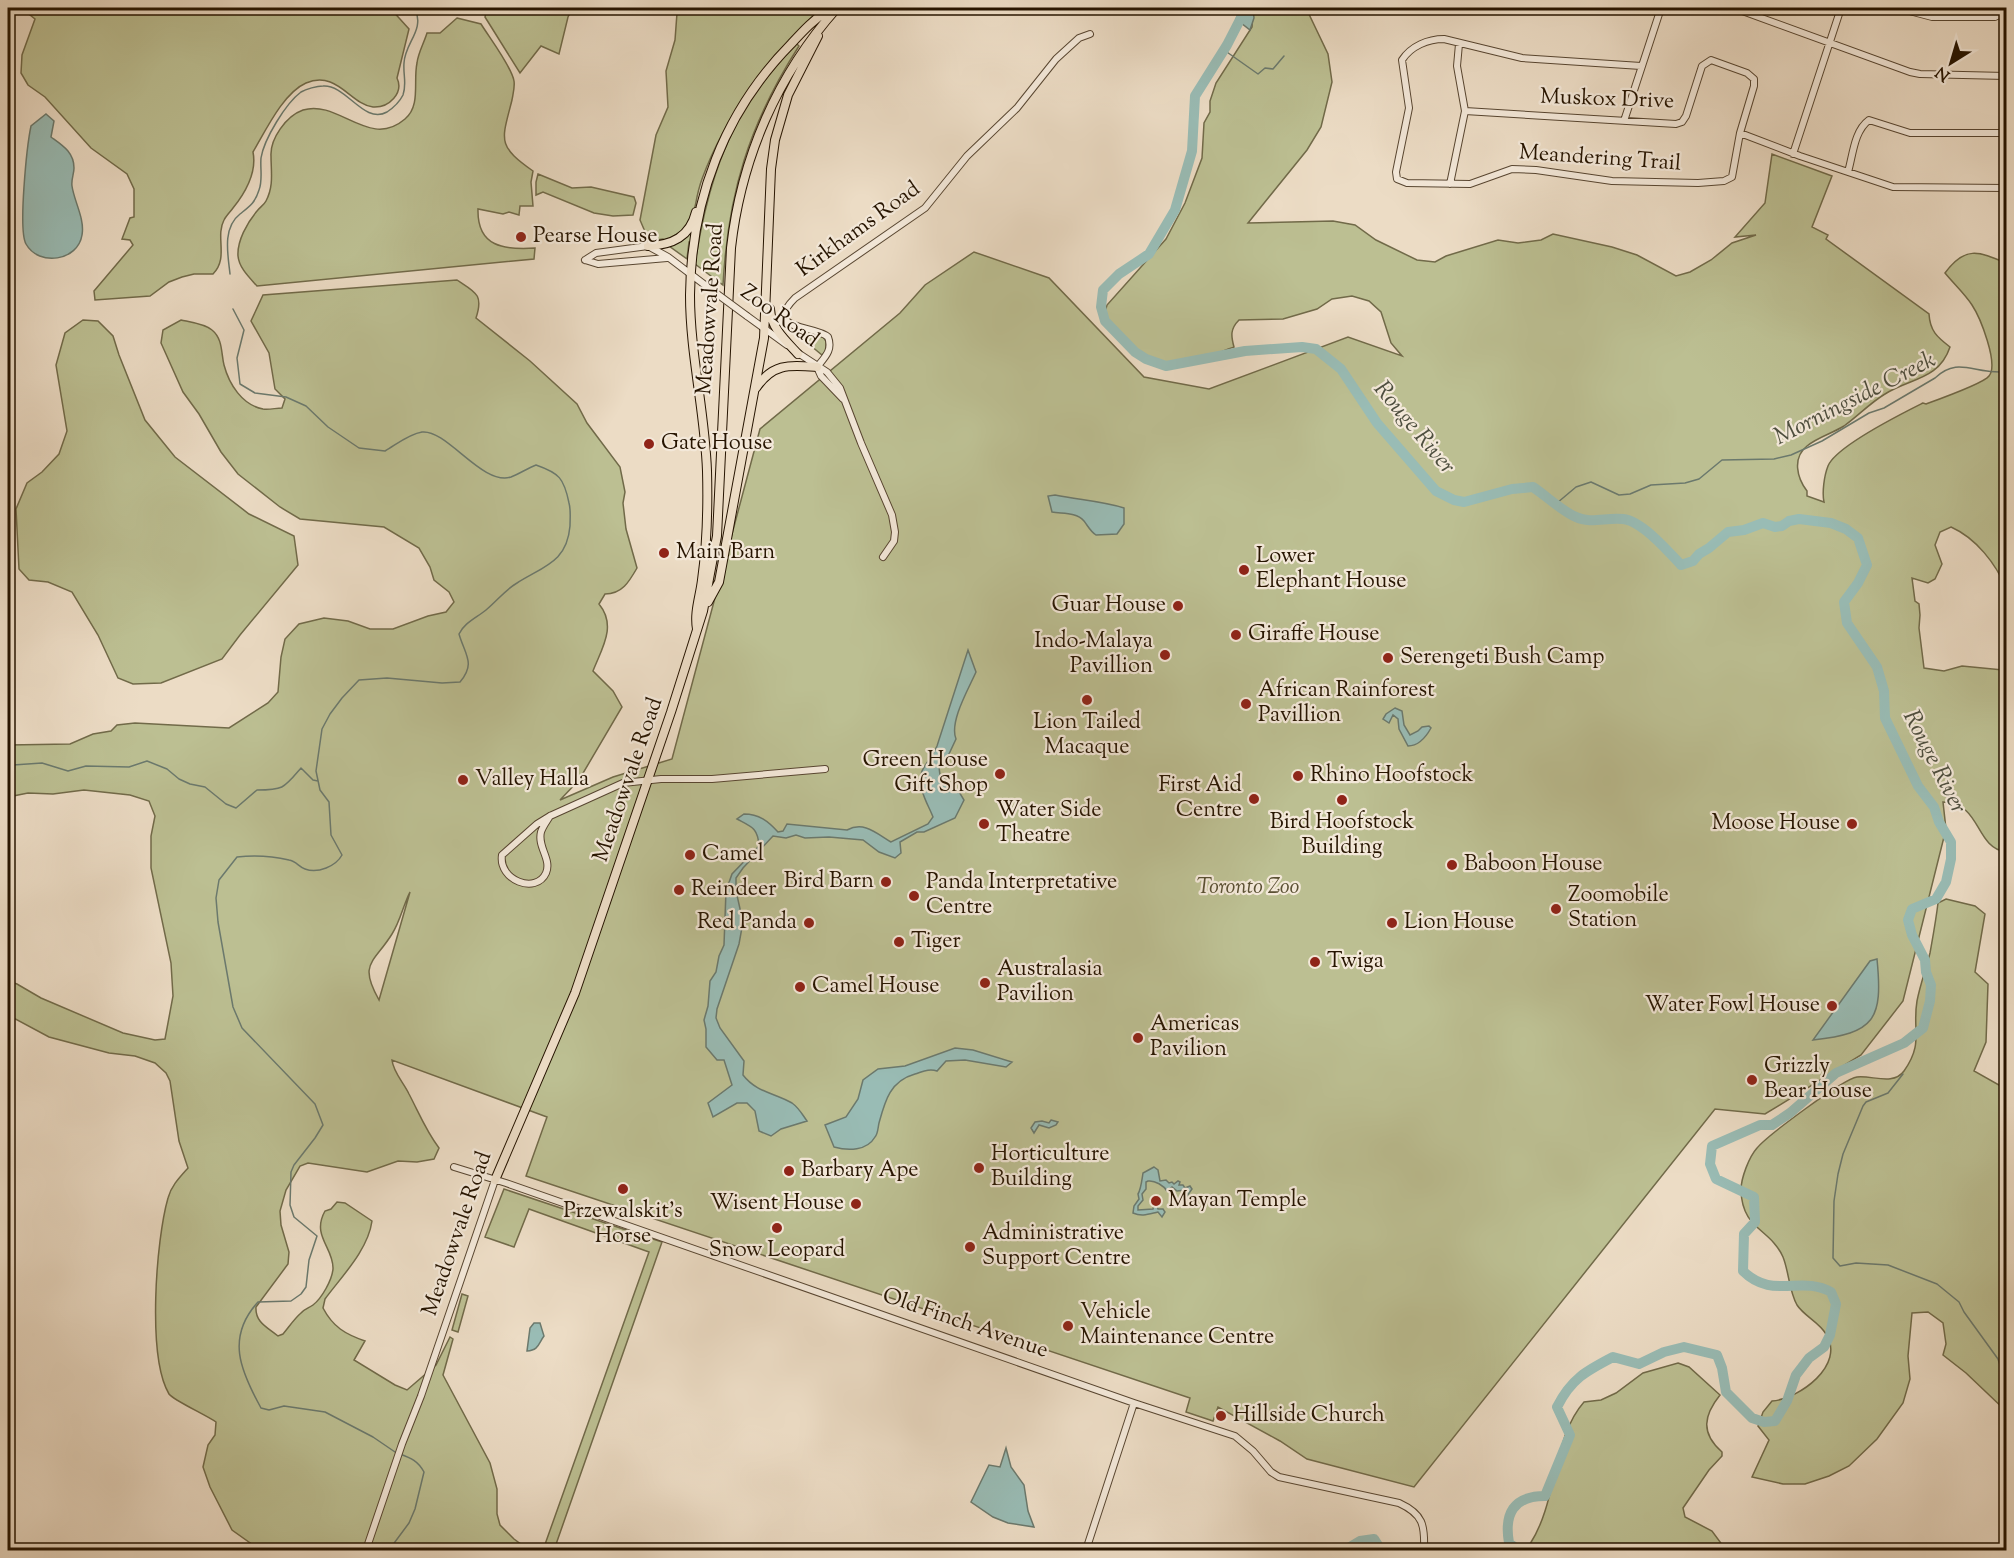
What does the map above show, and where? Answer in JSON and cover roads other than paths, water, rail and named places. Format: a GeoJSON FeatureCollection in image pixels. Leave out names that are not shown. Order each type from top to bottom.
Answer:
{"type":"FeatureCollection","features":[{"type":"Feature","properties":{"kind":"main road"},"geometry":{"type":"LineString","coordinates":[[648,246],[664,245],[679,239],[686,233],[694,220],[709,174],[732,124],[757,83],[819,15],[831,8]]}},
{"type":"Feature","properties":{"kind":"main road","name":"Meadowvale Road"},"geometry":{"type":"LineString","coordinates":[[495,1180],[575,993],[704,611],[717,536],[731,248],[735,214],[743,180],[760,130],[791,70],[837,8]]}},
{"type":"Feature","properties":{"kind":"main road"},"geometry":{"type":"LineString","coordinates":[[704,611],[719,582],[765,329],[771,169],[777,131],[788,94],[810,56],[823,24]]}},
{"type":"Feature","properties":{"kind":"main road"},"geometry":{"type":"LineString","coordinates":[[697,632],[695,616],[702,580],[707,470],[705,437],[692,343],[690,295],[694,248],[709,174]]}},
{"type":"Feature","properties":{"kind":"main road"},"geometry":{"type":"LineString","coordinates":[[768,272],[770,315],[773,324],[798,354]]}},
{"type":"Feature","properties":{"kind":"main road"},"geometry":{"type":"LineString","coordinates":[[753,392],[765,377],[783,366],[817,367]]}},
{"type":"Feature","properties":{"kind":"street"},"geometry":{"type":"LineString","coordinates":[[1624,121],[1661,8]]}},
{"type":"Feature","properties":{"kind":"street"},"geometry":{"type":"LineString","coordinates":[[1734,8],[1920,75],[2007,76]]}},
{"type":"Feature","properties":{"kind":"street"},"geometry":{"type":"LineString","coordinates":[[1793,153],[1841,8]]}},
{"type":"Feature","properties":{"kind":"street"},"geometry":{"type":"LineString","coordinates":[[1898,8],[1923,16],[1942,17],[1995,17],[2001,14],[2004,8]]}},
{"type":"Feature","properties":{"kind":"street"},"geometry":{"type":"LineString","coordinates":[[1942,17],[1944,9]]}},
{"type":"Feature","properties":{"kind":"street","name":"Kirkhams Road"},"geometry":{"type":"LineString","coordinates":[[817,367],[830,350],[828,337],[817,331],[800,329],[790,324],[786,319],[787,306],[795,298],[925,208],[967,156],[1017,108],[1056,59],[1079,38],[1090,34]]}},
{"type":"Feature","properties":{"kind":"street","name":"Meandering Trail"},"geometry":{"type":"LineString","coordinates":[[1641,66],[1522,58],[1444,39],[1431,39],[1418,46],[1402,60],[1409,108],[1396,176],[1399,181],[1407,183],[1470,184],[1512,169],[1536,170],[1612,181],[1724,182],[1732,177],[1740,133]]}},
{"type":"Feature","properties":{"kind":"street"},"geometry":{"type":"LineString","coordinates":[[1450,184],[1466,111],[1457,66],[1459,44]]}},
{"type":"Feature","properties":{"kind":"street","name":"Muskox Drive"},"geometry":{"type":"LineString","coordinates":[[1466,111],[1676,124],[1682,122],[1702,66],[1711,60],[1747,73],[1754,78],[1754,86],[1740,133]]}},
{"type":"Feature","properties":{"kind":"street"},"geometry":{"type":"LineString","coordinates":[[1848,172],[1858,135],[1863,125],[1869,120],[1910,133],[2007,133]]}},
{"type":"Feature","properties":{"kind":"street"},"geometry":{"type":"LineString","coordinates":[[1740,133],[1893,187],[2007,188]]}},
{"type":"Feature","properties":{"kind":"street"},"geometry":{"type":"LineString","coordinates":[[648,246],[596,253],[585,260],[598,264],[668,257]]}},
{"type":"Feature","properties":{"kind":"street","name":"Zoo Road"},"geometry":{"type":"LineString","coordinates":[[648,246],[668,257],[817,367],[821,376],[846,402],[892,515],[894,541],[883,557]]}},
{"type":"Feature","properties":{"kind":"street"},"geometry":{"type":"LineString","coordinates":[[550,816],[540,833],[540,843],[548,862],[546,873],[536,882],[515,880],[505,872],[502,866],[502,855],[537,824],[550,816],[616,785],[648,780],[712,779],[825,769]]}},
{"type":"Feature","properties":{"kind":"street","name":"Old Finch Avenue"},"geometry":{"type":"LineString","coordinates":[[454,1167],[1235,1436],[1253,1450],[1271,1472],[1279,1477],[1399,1503],[1411,1509],[1418,1514],[1422,1523],[1424,1551]]}},
{"type":"Feature","properties":{"kind":"street","name":"Meadowvale Road"},"geometry":{"type":"LineString","coordinates":[[366,1551],[495,1180]]}},
{"type":"Feature","properties":{"kind":"street"},"geometry":{"type":"LineString","coordinates":[[1086,1551],[1134,1403]]}},
{"type":"Feature","properties":{"kind":"water"},"geometry":{"type":"Polygon","coordinates":[[[1241,8],[1253,8],[1254,18],[1250,30],[1236,19],[1241,8]]]}},
{"type":"Feature","properties":{"kind":"water"},"geometry":{"type":"Polygon","coordinates":[[[1527,8],[1596,8],[1534,12],[1527,8]]]}},
{"type":"Feature","properties":{"kind":"water"},"geometry":{"type":"Polygon","coordinates":[[[46,114],[54,121],[51,137],[67,150],[72,158],[74,168],[72,186],[83,229],[79,244],[73,251],[57,258],[40,256],[32,251],[26,244],[24,236],[24,187],[31,126],[46,114]]]}},
{"type":"Feature","properties":{"kind":"water"},"geometry":{"type":"Polygon","coordinates":[[[1055,495],[1124,508],[1124,524],[1117,534],[1096,535],[1081,518],[1052,512],[1048,496],[1055,495]]]}},
{"type":"Feature","properties":{"kind":"water"},"geometry":{"type":"Polygon","coordinates":[[[968,650],[976,672],[957,715],[956,739],[948,756],[939,767],[940,775],[958,790],[964,800],[955,818],[924,832],[917,832],[900,842],[901,853],[895,858],[879,852],[863,840],[829,837],[805,838],[796,835],[786,838],[773,836],[736,878],[736,891],[743,922],[739,944],[716,1018],[720,1028],[744,1061],[743,1075],[748,1081],[759,1089],[792,1103],[807,1121],[781,1129],[771,1136],[759,1131],[755,1111],[747,1103],[737,1103],[713,1117],[708,1103],[732,1085],[724,1060],[717,1060],[706,1047],[704,1020],[708,1006],[710,981],[716,972],[724,945],[726,891],[732,874],[759,846],[756,832],[737,819],[744,814],[754,815],[767,821],[778,832],[783,831],[787,824],[847,830],[864,827],[891,842],[928,824],[933,817],[920,783],[922,771],[937,746],[968,650]]]}},
{"type":"Feature","properties":{"kind":"water"},"geometry":{"type":"Polygon","coordinates":[[[1395,708],[1402,711],[1404,725],[1410,735],[1422,727],[1431,728],[1419,743],[1408,746],[1399,729],[1398,719],[1393,715],[1389,723],[1383,719],[1395,708]]]}},
{"type":"Feature","properties":{"kind":"water"},"geometry":{"type":"Polygon","coordinates":[[[1877,959],[1878,996],[1876,1010],[1870,1020],[1850,1033],[1813,1040],[1870,961],[1877,959]]]}},
{"type":"Feature","properties":{"kind":"water"},"geometry":{"type":"Polygon","coordinates":[[[955,1048],[973,1050],[1012,1062],[1006,1067],[965,1060],[946,1061],[937,1071],[926,1071],[907,1077],[890,1093],[877,1134],[872,1142],[857,1149],[834,1147],[825,1125],[846,1117],[858,1099],[863,1080],[878,1069],[905,1066],[955,1048]]]}},
{"type":"Feature","properties":{"kind":"water"},"geometry":{"type":"Polygon","coordinates":[[[1051,1120],[1058,1122],[1049,1128],[1039,1125],[1034,1133],[1031,1128],[1035,1122],[1049,1123],[1051,1120]]]}},
{"type":"Feature","properties":{"kind":"water"},"geometry":{"type":"Polygon","coordinates":[[[1154,1167],[1158,1170],[1160,1181],[1166,1180],[1174,1184],[1178,1181],[1179,1185],[1185,1188],[1190,1186],[1192,1189],[1187,1196],[1185,1190],[1177,1191],[1172,1187],[1167,1191],[1156,1182],[1146,1182],[1146,1189],[1142,1194],[1143,1200],[1138,1210],[1153,1209],[1154,1205],[1157,1205],[1158,1209],[1163,1209],[1165,1212],[1162,1217],[1158,1212],[1142,1215],[1133,1213],[1134,1206],[1139,1199],[1143,1173],[1154,1167]]]}},
{"type":"Feature","properties":{"kind":"water"},"geometry":{"type":"Polygon","coordinates":[[[534,1323],[540,1323],[544,1336],[536,1348],[527,1351],[530,1328],[534,1323]]]}},
{"type":"Feature","properties":{"kind":"water"},"geometry":{"type":"Polygon","coordinates":[[[1006,1448],[1011,1467],[1024,1485],[1028,1511],[1034,1527],[1008,1523],[993,1517],[971,1502],[989,1465],[1000,1467],[1006,1448]]]}},
{"type":"Feature","properties":{"kind":"waterway"},"geometry":{"type":"LineString","coordinates":[[230,274],[228,234],[234,220],[252,204],[257,194],[261,182],[263,150],[283,113],[301,92],[323,86],[339,91],[371,113],[379,115],[387,112],[403,95],[405,56],[418,23],[415,8]]}},
{"type":"Feature","properties":{"kind":"waterway","name":"Rouge River"},"geometry":{"type":"LineString","coordinates":[[1246,8],[1227,45],[1195,96],[1192,151],[1175,210],[1149,254],[1119,274],[1103,290],[1101,307],[1105,321],[1135,352],[1146,359],[1166,366],[1245,351],[1302,347],[1316,349],[1341,369],[1377,423],[1436,491],[1464,502],[1512,489],[1533,487],[1565,511],[1581,519],[1623,519],[1638,525],[1681,565],[1693,561],[1728,532],[1744,530],[1763,523],[1775,527],[1799,519],[1831,523],[1846,529],[1858,538],[1867,565],[1858,583],[1844,602],[1847,623],[1877,667],[1884,691],[1885,718],[1918,786],[1934,807],[1939,822],[1951,842],[1951,859],[1946,882],[1936,899],[1912,909],[1908,920],[1912,935],[1925,960],[1926,972],[1931,985],[1930,1001],[1923,1028],[1904,1043],[1836,1073],[1790,1113],[1772,1125],[1760,1125],[1712,1146],[1710,1164],[1716,1179],[1754,1197],[1755,1222],[1744,1234],[1743,1271],[1754,1280],[1765,1284],[1820,1287],[1831,1292],[1836,1304],[1830,1335],[1824,1347],[1809,1358],[1796,1375],[1787,1401],[1775,1421],[1764,1422],[1752,1418],[1726,1392],[1717,1355],[1684,1347],[1664,1352],[1639,1364],[1613,1357],[1587,1372],[1568,1389],[1557,1407],[1570,1435],[1545,1496],[1525,1499],[1518,1503],[1510,1515],[1509,1543],[1518,1550]]}},
{"type":"Feature","properties":{"kind":"waterway"},"geometry":{"type":"LineString","coordinates":[[1224,50],[1258,74],[1265,68],[1273,69],[1284,56]]}},
{"type":"Feature","properties":{"kind":"waterway"},"geometry":{"type":"LineString","coordinates":[[233,309],[244,330],[237,358],[240,384],[255,393],[286,397],[306,406],[328,427],[359,448],[385,451],[408,437],[422,432],[432,433],[477,466],[500,478],[511,477],[536,465],[559,478],[565,488],[570,506],[568,538],[559,555],[545,567],[505,592],[461,630],[459,634],[468,664],[460,682],[442,683],[387,678],[359,680],[330,714],[322,729],[316,771],[320,790],[329,802],[331,835],[342,855],[336,863],[326,868],[310,870],[283,859],[263,856],[237,857],[219,880],[216,898],[218,922],[233,1007],[242,1028],[315,1104],[323,1125],[291,1172],[290,1205],[294,1217],[317,1236],[309,1260],[306,1287],[291,1301],[258,1302],[242,1328],[239,1341],[242,1367],[261,1408],[269,1410],[284,1406],[325,1412],[373,1437],[395,1452]]}},
{"type":"Feature","properties":{"kind":"waterway","name":"Morningside Creek"},"geometry":{"type":"LineString","coordinates":[[1557,503],[1576,487],[1591,482],[1619,495],[1630,494],[1651,485],[1685,483],[1699,479],[1722,460],[1774,459],[1791,455],[1822,441],[1869,413],[1884,408],[1948,369],[1966,367],[2006,372]]}},
{"type":"Feature","properties":{"kind":"waterway"},"geometry":{"type":"LineString","coordinates":[[8,764],[42,763],[68,771],[86,766],[129,767],[147,761],[167,769],[179,779],[190,784],[205,787],[226,804],[236,808],[257,790],[283,786],[301,768],[313,780],[318,781]]}},
{"type":"Feature","properties":{"kind":"waterway"},"geometry":{"type":"LineString","coordinates":[[1903,1074],[1888,1093],[1866,1102],[1843,1154],[1834,1201],[1833,1258],[1840,1266],[1856,1263],[1888,1265],[1937,1284],[1959,1302],[1998,1359],[2006,1383]]}},
{"type":"Feature","properties":{"kind":"waterway"},"geometry":{"type":"LineString","coordinates":[[389,1550],[409,1523],[415,1509],[424,1472],[414,1460],[400,1454]]}},
{"type":"Feature","properties":{"kind":"waterway","name":"Rouge River"},"geometry":{"type":"LineString","coordinates":[[1345,1550],[1360,1541],[1374,1539],[1381,1550]]}},
{"type":"Feature","properties":{"kind":"place","name":"Pearse House"},"geometry":{"type":"Point","coordinates":[521,237]}},
{"type":"Feature","properties":{"kind":"place","name":"Gate House"},"geometry":{"type":"Point","coordinates":[649,444]}},
{"type":"Feature","properties":{"kind":"place","name":"Main Barn"},"geometry":{"type":"Point","coordinates":[664,553]}},
{"type":"Feature","properties":{"kind":"place","name":"Lower Elephant House"},"geometry":{"type":"Point","coordinates":[1244,570]}},
{"type":"Feature","properties":{"kind":"place","name":"Guar House"},"geometry":{"type":"Point","coordinates":[1178,606]}},
{"type":"Feature","properties":{"kind":"place","name":"Giraffe House"},"geometry":{"type":"Point","coordinates":[1236,635]}},
{"type":"Feature","properties":{"kind":"place","name":"Indo-Malaya Pavillion"},"geometry":{"type":"Point","coordinates":[1165,655]}},
{"type":"Feature","properties":{"kind":"place","name":"Serengeti Bush Camp"},"geometry":{"type":"Point","coordinates":[1388,658]}},
{"type":"Feature","properties":{"kind":"place","name":"Lion Tailed Macaque"},"geometry":{"type":"Point","coordinates":[1087,700]}},
{"type":"Feature","properties":{"kind":"place","name":"African Rainforest Pavillion"},"geometry":{"type":"Point","coordinates":[1246,704]}},
{"type":"Feature","properties":{"kind":"place","name":"Green House Gift Shop"},"geometry":{"type":"Point","coordinates":[1000,774]}},
{"type":"Feature","properties":{"kind":"place","name":"Rhino Hoofstock"},"geometry":{"type":"Point","coordinates":[1298,776]}},
{"type":"Feature","properties":{"kind":"place","name":"Valley Halla"},"geometry":{"type":"Point","coordinates":[463,780]}},
{"type":"Feature","properties":{"kind":"place","name":"First Aid Centre"},"geometry":{"type":"Point","coordinates":[1254,799]}},
{"type":"Feature","properties":{"kind":"place","name":"Bird Hoofstock Building"},"geometry":{"type":"Point","coordinates":[1342,800]}},
{"type":"Feature","properties":{"kind":"place","name":"Water Side Theatre"},"geometry":{"type":"Point","coordinates":[984,824]}},
{"type":"Feature","properties":{"kind":"place","name":"Moose House"},"geometry":{"type":"Point","coordinates":[1852,824]}},
{"type":"Feature","properties":{"kind":"place","name":"Camel"},"geometry":{"type":"Point","coordinates":[690,855]}},
{"type":"Feature","properties":{"kind":"place","name":"Baboon House"},"geometry":{"type":"Point","coordinates":[1452,865]}},
{"type":"Feature","properties":{"kind":"place","name":"Bird Barn"},"geometry":{"type":"Point","coordinates":[886,882]}},
{"type":"Feature","properties":{"kind":"place","name":"Reindeer"},"geometry":{"type":"Point","coordinates":[679,890]}},
{"type":"Feature","properties":{"kind":"place","name":"Panda Interpretative Centre"},"geometry":{"type":"Point","coordinates":[914,896]}},
{"type":"Feature","properties":{"kind":"place","name":"Zoomobile Station"},"geometry":{"type":"Point","coordinates":[1556,909]}},
{"type":"Feature","properties":{"kind":"place","name":"Red Panda"},"geometry":{"type":"Point","coordinates":[809,923]}},
{"type":"Feature","properties":{"kind":"place","name":"Lion House"},"geometry":{"type":"Point","coordinates":[1392,923]}},
{"type":"Feature","properties":{"kind":"place","name":"Tiger"},"geometry":{"type":"Point","coordinates":[899,942]}},
{"type":"Feature","properties":{"kind":"place","name":"Twiga"},"geometry":{"type":"Point","coordinates":[1315,962]}},
{"type":"Feature","properties":{"kind":"place","name":"Australasia Pavilion"},"geometry":{"type":"Point","coordinates":[985,983]}},
{"type":"Feature","properties":{"kind":"place","name":"Camel House"},"geometry":{"type":"Point","coordinates":[800,987]}},
{"type":"Feature","properties":{"kind":"place","name":"Water Fowl House"},"geometry":{"type":"Point","coordinates":[1832,1006]}},
{"type":"Feature","properties":{"kind":"place","name":"Americas Pavilion"},"geometry":{"type":"Point","coordinates":[1138,1038]}},
{"type":"Feature","properties":{"kind":"place","name":"Grizzly Bear House"},"geometry":{"type":"Point","coordinates":[1752,1080]}},
{"type":"Feature","properties":{"kind":"place","name":"Horticulture Building"},"geometry":{"type":"Point","coordinates":[979,1168]}},
{"type":"Feature","properties":{"kind":"place","name":"Barbary Ape"},"geometry":{"type":"Point","coordinates":[789,1171]}},
{"type":"Feature","properties":{"kind":"place","name":"Przewalskit's Horse"},"geometry":{"type":"Point","coordinates":[623,1189]}},
{"type":"Feature","properties":{"kind":"place","name":"Mayan Temple"},"geometry":{"type":"Point","coordinates":[1156,1201]}},
{"type":"Feature","properties":{"kind":"place","name":"Wisent House"},"geometry":{"type":"Point","coordinates":[856,1204]}},
{"type":"Feature","properties":{"kind":"place","name":"Snow Leopard"},"geometry":{"type":"Point","coordinates":[777,1228]}},
{"type":"Feature","properties":{"kind":"place","name":"Administrative Support Centre"},"geometry":{"type":"Point","coordinates":[970,1247]}},
{"type":"Feature","properties":{"kind":"place","name":"Vehicle Maintenance Centre"},"geometry":{"type":"Point","coordinates":[1068,1326]}},
{"type":"Feature","properties":{"kind":"place","name":"Hillside Church"},"geometry":{"type":"Point","coordinates":[1221,1416]}},
{"type":"Feature","properties":{"kind":"park label","name":"Toronto Zoo"},"geometry":{"type":"Point","coordinates":[1248,888]}}]}
